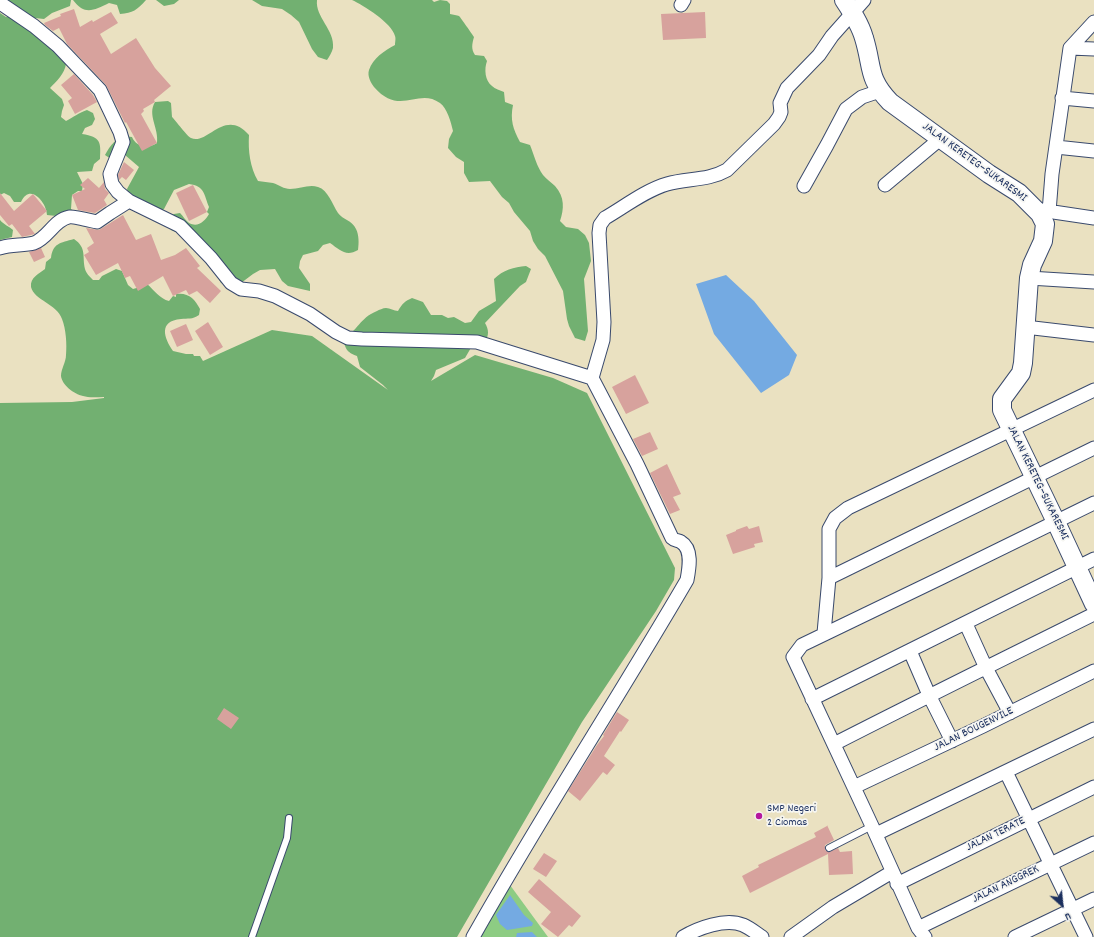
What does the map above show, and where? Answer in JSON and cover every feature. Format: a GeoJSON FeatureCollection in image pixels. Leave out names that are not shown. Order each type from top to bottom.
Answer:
{"type":"FeatureCollection","features":[{"type":"Feature","properties":{"kind":"street"},"geometry":{"type":"LineString","coordinates":[[0,3],[34,26],[58,46],[100,90],[124,142],[112,169],[110,178],[115,188],[129,201],[180,226],[231,283],[241,289],[275,296],[293,304],[336,332],[348,338],[477,342],[592,378]]}},
{"type":"Feature","properties":{"kind":"street"},"geometry":{"type":"LineString","coordinates":[[473,937],[514,864],[649,645],[687,580],[689,569],[686,547],[681,542],[672,538],[633,457],[592,378],[603,340],[604,328],[599,239],[600,224],[605,218],[658,187],[676,182],[709,178],[727,170],[774,124],[779,117],[780,102],[787,88],[819,55],[853,4]]}},
{"type":"Feature","properties":{"kind":"street","name":"JALAN KERETEG–SUKARESMI"},"geometry":{"type":"LineString","coordinates":[[853,4],[864,37],[870,70],[874,82],[890,102],[989,174],[1042,210],[1045,224],[1043,241],[1032,265],[1029,278],[1021,373],[1005,395],[1001,404],[1011,431],[1034,476],[1094,604]]}},
{"type":"Feature","properties":{"kind":"street"},"geometry":{"type":"LineString","coordinates":[[1094,22],[1070,48],[1052,174],[1042,210],[1094,218]]}},
{"type":"Feature","properties":{"kind":"street"},"geometry":{"type":"LineString","coordinates":[[1070,48],[1094,49]]}},
{"type":"Feature","properties":{"kind":"street"},"geometry":{"type":"LineString","coordinates":[[804,186],[846,109],[862,97],[880,91]]}},
{"type":"Feature","properties":{"kind":"street"},"geometry":{"type":"LineString","coordinates":[[1062,98],[1094,101]]}},
{"type":"Feature","properties":{"kind":"street"},"geometry":{"type":"LineString","coordinates":[[884,186],[940,139]]}},
{"type":"Feature","properties":{"kind":"street"},"geometry":{"type":"LineString","coordinates":[[1056,147],[1094,151]]}},
{"type":"Feature","properties":{"kind":"street"},"geometry":{"type":"LineString","coordinates":[[0,248],[16,244],[25,245],[36,242],[46,235],[56,224],[70,217],[97,222],[129,201]]}},
{"type":"Feature","properties":{"kind":"street"},"geometry":{"type":"LineString","coordinates":[[1029,278],[1094,282]]}},
{"type":"Feature","properties":{"kind":"street"},"geometry":{"type":"LineString","coordinates":[[1025,327],[1094,334]]}},
{"type":"Feature","properties":{"kind":"street"},"geometry":{"type":"LineString","coordinates":[[824,633],[830,578],[829,529],[835,518],[848,508],[1094,390]]}},
{"type":"Feature","properties":{"kind":"street"},"geometry":{"type":"LineString","coordinates":[[830,578],[933,528],[1034,476],[1094,448]]}},
{"type":"Feature","properties":{"kind":"street"},"geometry":{"type":"LineString","coordinates":[[921,932],[792,657],[802,644],[1094,503]]}},
{"type":"Feature","properties":{"kind":"street"},"geometry":{"type":"LineString","coordinates":[[812,699],[966,624],[1094,559]]}},
{"type":"Feature","properties":{"kind":"street"},"geometry":{"type":"LineString","coordinates":[[834,744],[929,695],[1094,614]]}},
{"type":"Feature","properties":{"kind":"street"},"geometry":{"type":"LineString","coordinates":[[966,624],[986,668],[1010,714]]}},
{"type":"Feature","properties":{"kind":"street"},"geometry":{"type":"LineString","coordinates":[[910,651],[929,695],[952,741]]}},
{"type":"Feature","properties":{"kind":"street","name":"JALAN BOUGENVILE"},"geometry":{"type":"LineString","coordinates":[[854,787],[1010,714],[1094,672]]}},
{"type":"Feature","properties":{"kind":"street"},"geometry":{"type":"LineString","coordinates":[[874,830],[1006,772],[1094,729]]}},
{"type":"Feature","properties":{"kind":"street"},"geometry":{"type":"LineString","coordinates":[[1006,772],[1086,937]]}},
{"type":"Feature","properties":{"kind":"street","name":"JALAN TERATE"},"geometry":{"type":"LineString","coordinates":[[791,937],[833,907],[1029,819],[1094,787]]}},
{"type":"Feature","properties":{"kind":"street","name":"JALAN ANGGREK"},"geometry":{"type":"LineString","coordinates":[[921,932],[1050,864],[1094,843]]}},
{"type":"Feature","properties":{"kind":"street"},"geometry":{"type":"LineString","coordinates":[[1015,937],[1094,899]]}},
{"type":"Feature","properties":{"kind":"street"},"geometry":{"type":"LineString","coordinates":[[683,937],[721,922],[742,925],[762,937]]}},
{"type":"Feature","properties":{"kind":"lane"},"geometry":{"type":"LineString","coordinates":[[252,937],[287,838],[289,818]]}},
{"type":"Feature","properties":{"kind":"lane"},"geometry":{"type":"LineString","coordinates":[[829,848],[874,830]]}},
{"type":"Feature","properties":{"kind":"green space"},"geometry":{"type":"Polygon","coordinates":[[[0,0],[71,0],[70,6],[52,13],[44,19],[35,18],[58,48],[65,60],[66,64],[64,71],[50,88],[62,99],[64,105],[61,117],[66,121],[87,110],[93,113],[95,119],[92,125],[85,128],[82,134],[93,137],[100,144],[100,159],[94,164],[92,171],[77,172],[83,184],[82,191],[78,191],[72,195],[71,209],[76,212],[66,217],[47,215],[41,200],[33,194],[25,196],[21,202],[14,202],[10,196],[4,193],[0,195],[0,13],[6,17],[13,15],[0,0]]]}},
{"type":"Feature","properties":{"kind":"green space"},"geometry":{"type":"Polygon","coordinates":[[[73,0],[146,0],[134,10],[128,13],[120,14],[117,5],[109,3],[99,8],[86,10],[77,5],[73,0]]]}},
{"type":"Feature","properties":{"kind":"green space"},"geometry":{"type":"Polygon","coordinates":[[[156,0],[179,0],[174,4],[164,6],[156,0]]]}},
{"type":"Feature","properties":{"kind":"green space"},"geometry":{"type":"Polygon","coordinates":[[[252,0],[317,0],[319,12],[333,41],[333,50],[327,60],[318,57],[312,49],[299,22],[291,15],[282,9],[262,6],[252,0]]]}},
{"type":"Feature","properties":{"kind":"green space"},"geometry":{"type":"Polygon","coordinates":[[[352,0],[447,1],[450,4],[450,14],[459,16],[473,35],[472,46],[475,55],[484,56],[487,61],[485,71],[488,81],[493,87],[504,92],[505,102],[513,105],[513,124],[520,142],[530,145],[541,172],[561,194],[563,208],[560,221],[566,227],[578,229],[585,235],[589,243],[591,261],[584,279],[588,331],[585,341],[575,338],[569,326],[563,291],[545,256],[533,241],[530,231],[490,181],[469,182],[464,173],[464,162],[456,157],[448,148],[449,139],[453,131],[445,108],[440,103],[432,99],[424,98],[401,101],[392,100],[383,96],[374,87],[370,79],[369,70],[379,55],[395,45],[395,37],[393,31],[383,20],[370,10],[352,0]]]}},
{"type":"Feature","properties":{"kind":"green space"},"geometry":{"type":"Polygon","coordinates":[[[168,101],[171,103],[172,117],[191,138],[197,139],[224,126],[232,125],[240,127],[249,135],[250,159],[258,181],[273,183],[288,189],[311,186],[318,187],[324,191],[338,213],[350,222],[357,231],[359,242],[358,250],[350,253],[343,252],[330,243],[323,245],[318,251],[303,255],[299,268],[310,284],[310,291],[288,286],[282,281],[275,269],[260,270],[241,283],[233,286],[221,283],[211,265],[199,255],[195,248],[183,235],[171,230],[167,223],[168,217],[180,213],[188,222],[195,225],[201,223],[205,219],[209,214],[207,212],[209,207],[205,195],[201,189],[189,184],[174,190],[164,209],[158,212],[129,196],[127,189],[139,167],[125,155],[121,160],[114,161],[105,155],[112,144],[119,138],[127,136],[132,137],[136,143],[143,146],[150,146],[157,143],[152,112],[153,107],[155,102],[168,101]]]}},
{"type":"Feature","properties":{"kind":"green space"},"geometry":{"type":"Polygon","coordinates":[[[0,220],[13,230],[12,237],[0,240],[0,220]]]}},
{"type":"Feature","properties":{"kind":"green space"},"geometry":{"type":"Polygon","coordinates":[[[74,239],[81,246],[86,270],[88,275],[93,280],[99,280],[102,276],[116,269],[122,271],[128,285],[133,289],[147,284],[166,300],[169,301],[173,296],[176,297],[176,294],[184,294],[191,297],[196,302],[200,309],[197,317],[174,320],[166,327],[165,331],[167,341],[173,351],[200,356],[203,361],[272,330],[312,336],[388,390],[360,367],[357,356],[350,353],[344,344],[343,337],[352,332],[366,317],[384,308],[398,311],[407,300],[412,298],[423,302],[431,315],[442,315],[448,318],[454,317],[465,323],[471,322],[479,311],[496,301],[494,279],[497,276],[505,271],[517,267],[526,266],[531,269],[526,282],[520,286],[485,323],[488,332],[485,342],[472,346],[465,358],[436,370],[431,381],[475,355],[553,378],[587,393],[675,568],[674,580],[656,611],[582,722],[457,937],[0,937],[0,403],[72,402],[104,398],[80,395],[69,389],[64,383],[61,376],[66,358],[66,346],[62,319],[55,310],[36,295],[31,287],[33,278],[45,269],[46,262],[51,258],[55,246],[74,239]]]}},
{"type":"Feature","properties":{"kind":"green space"},"geometry":{"type":"Polygon","coordinates":[[[510,885],[548,937],[480,937],[510,885]]]}},
{"type":"Feature","properties":{"kind":"water"},"geometry":{"type":"Polygon","coordinates":[[[726,275],[754,301],[797,355],[789,375],[761,393],[714,334],[696,284],[726,275]]]}},
{"type":"Feature","properties":{"kind":"water"},"geometry":{"type":"Polygon","coordinates":[[[510,895],[524,915],[533,923],[532,926],[507,930],[500,924],[496,915],[510,895]]]}},
{"type":"Feature","properties":{"kind":"water"},"geometry":{"type":"Polygon","coordinates":[[[532,932],[537,937],[516,937],[517,933],[532,932]]]}},
{"type":"Feature","properties":{"kind":"building"},"geometry":{"type":"Polygon","coordinates":[[[74,9],[80,27],[111,12],[118,23],[100,34],[111,54],[136,38],[155,68],[171,86],[154,100],[155,102],[143,109],[144,111],[141,114],[157,143],[142,151],[126,122],[125,123],[106,85],[67,44],[59,28],[53,31],[45,25],[44,23],[61,16],[60,14],[74,9]]]}},
{"type":"Feature","properties":{"kind":"building"},"geometry":{"type":"Polygon","coordinates":[[[705,12],[706,38],[663,40],[661,14],[705,12]]]}},
{"type":"Feature","properties":{"kind":"building"},"geometry":{"type":"Polygon","coordinates":[[[74,74],[93,95],[97,102],[75,114],[68,101],[72,98],[61,85],[74,74]]]}},
{"type":"Feature","properties":{"kind":"building"},"geometry":{"type":"Polygon","coordinates":[[[124,162],[134,170],[126,180],[122,177],[119,180],[118,175],[124,162]]]}},
{"type":"Feature","properties":{"kind":"building"},"geometry":{"type":"Polygon","coordinates":[[[88,178],[99,188],[104,182],[105,189],[109,193],[104,200],[107,205],[95,213],[78,210],[72,195],[85,189],[80,185],[88,178]]]}},
{"type":"Feature","properties":{"kind":"building"},"geometry":{"type":"Polygon","coordinates":[[[193,185],[207,212],[189,221],[176,193],[193,185]]]}},
{"type":"Feature","properties":{"kind":"building"},"geometry":{"type":"Polygon","coordinates":[[[0,193],[14,211],[33,194],[47,211],[29,226],[35,234],[22,237],[12,224],[9,226],[0,215],[0,193]]]}},
{"type":"Feature","properties":{"kind":"building"},"geometry":{"type":"Polygon","coordinates":[[[123,215],[136,240],[151,234],[161,260],[175,255],[186,248],[200,266],[197,268],[221,291],[210,303],[197,291],[189,295],[186,290],[173,296],[163,276],[138,291],[130,276],[125,278],[118,263],[96,275],[84,255],[89,252],[87,248],[94,243],[86,228],[99,230],[123,215]]]}},
{"type":"Feature","properties":{"kind":"building"},"geometry":{"type":"Polygon","coordinates":[[[41,248],[45,257],[34,262],[29,252],[41,248]]]}},
{"type":"Feature","properties":{"kind":"building"},"geometry":{"type":"Polygon","coordinates":[[[208,322],[223,347],[210,355],[195,331],[208,322]]]}},
{"type":"Feature","properties":{"kind":"building"},"geometry":{"type":"Polygon","coordinates":[[[186,324],[193,340],[177,347],[170,331],[186,324]]]}},
{"type":"Feature","properties":{"kind":"building"},"geometry":{"type":"Polygon","coordinates":[[[635,375],[649,403],[626,414],[612,387],[635,375]]]}},
{"type":"Feature","properties":{"kind":"building"},"geometry":{"type":"Polygon","coordinates":[[[650,432],[658,449],[642,456],[633,439],[650,432]]]}},
{"type":"Feature","properties":{"kind":"building"},"geometry":{"type":"Polygon","coordinates":[[[667,464],[681,494],[673,497],[680,510],[670,514],[650,473],[667,464]]]}},
{"type":"Feature","properties":{"kind":"building"},"geometry":{"type":"Polygon","coordinates":[[[747,526],[749,529],[759,526],[763,542],[754,544],[755,547],[733,554],[726,535],[747,526]]]}},
{"type":"Feature","properties":{"kind":"building"},"geometry":{"type":"Polygon","coordinates":[[[224,708],[239,718],[231,729],[217,719],[224,708]]]}},
{"type":"Feature","properties":{"kind":"building"},"geometry":{"type":"Polygon","coordinates":[[[617,712],[629,720],[604,756],[615,765],[607,775],[603,772],[580,801],[568,791],[604,736],[603,735],[617,712]]]}},
{"type":"Feature","properties":{"kind":"building"},"geometry":{"type":"Polygon","coordinates":[[[827,825],[834,840],[825,845],[825,850],[829,852],[838,848],[840,852],[852,851],[853,874],[829,875],[828,854],[750,893],[742,876],[759,867],[758,865],[816,837],[814,833],[827,825]]]}},
{"type":"Feature","properties":{"kind":"building"},"geometry":{"type":"Polygon","coordinates":[[[544,853],[557,861],[546,877],[533,869],[544,853]]]}},
{"type":"Feature","properties":{"kind":"building"},"geometry":{"type":"Polygon","coordinates":[[[539,879],[581,916],[572,927],[569,925],[558,937],[541,924],[551,912],[528,892],[539,879]]]}},
{"type":"Feature","properties":{"kind":"place","name":"SMP Negeri 2 Ciomas"},"geometry":{"type":"Point","coordinates":[759,816]}}]}
